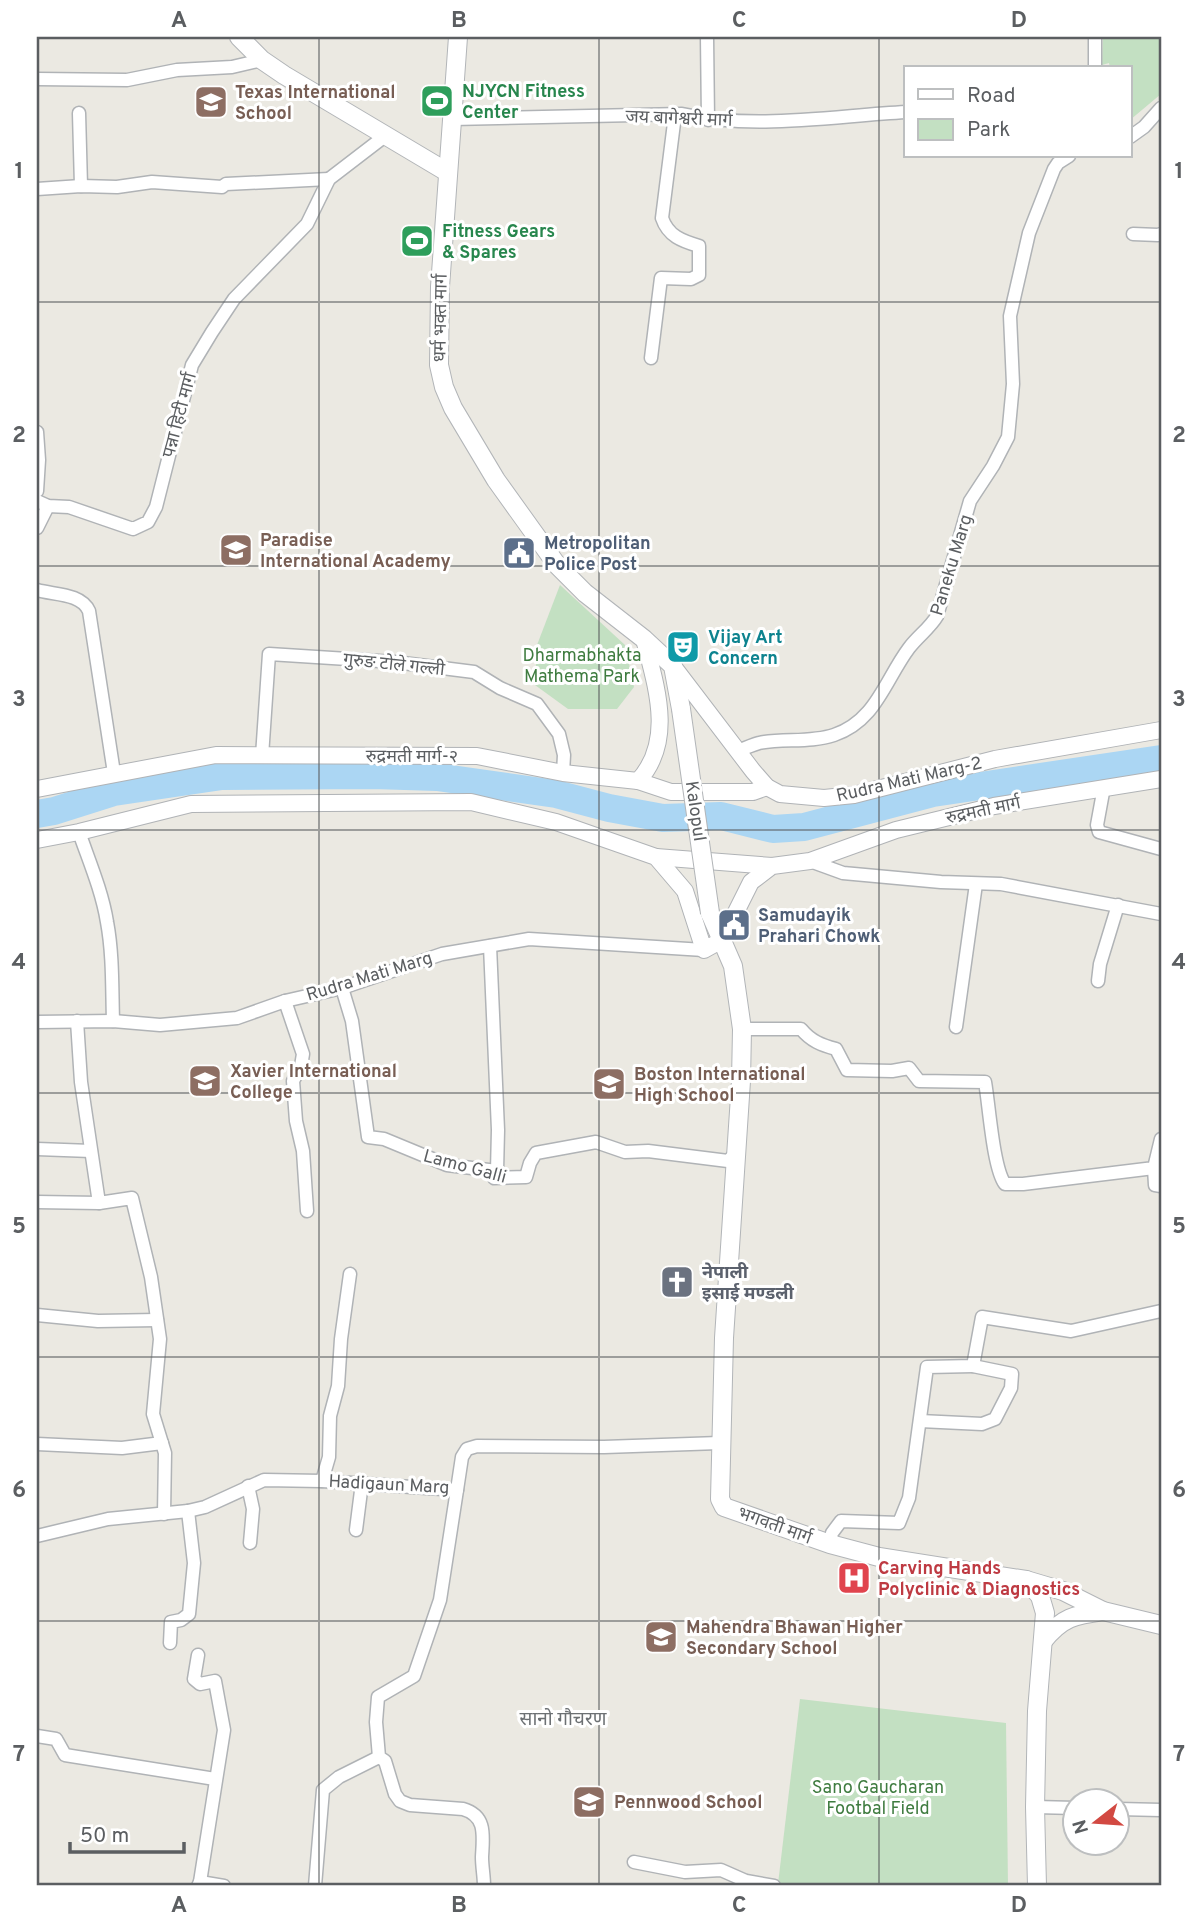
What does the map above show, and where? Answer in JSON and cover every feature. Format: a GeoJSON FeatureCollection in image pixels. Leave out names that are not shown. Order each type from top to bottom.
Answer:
{"type":"FeatureCollection","features":[{"type":"Feature","properties":{"kind":"main road"},"geometry":{"type":"LineString","coordinates":[[239,37],[262,60],[304,88],[447,172],[458,37]]}},
{"type":"Feature","properties":{"kind":"main road","name":"धर्म भक्त मार्ग"},"geometry":{"type":"LineString","coordinates":[[447,172],[438,340],[439,365],[453,408],[496,480],[543,547],[585,593],[644,639],[673,666]]}},
{"type":"Feature","properties":{"kind":"main road","name":"Kalopul"},"geometry":{"type":"LineString","coordinates":[[673,666],[710,913]]}},
{"type":"Feature","properties":{"kind":"main road","name":"भगवती मार्ग"},"geometry":{"type":"LineString","coordinates":[[710,913],[733,966],[742,1028],[719,1443],[720,1499],[724,1507],[830,1544],[930,1566],[1026,1580],[1056,1588],[1103,1611]]}},
{"type":"Feature","properties":{"kind":"main road"},"geometry":{"type":"LineString","coordinates":[[1026,1580],[1044,1604],[1037,1711],[1037,1886]]}},
{"type":"Feature","properties":{"kind":"main road"},"geometry":{"type":"LineString","coordinates":[[1043,1640],[1055,1626],[1068,1618],[1103,1611],[1161,1625]]}},
{"type":"Feature","properties":{"kind":"street"},"geometry":{"type":"LineString","coordinates":[[707,37],[708,120]]}},
{"type":"Feature","properties":{"kind":"street"},"geometry":{"type":"LineString","coordinates":[[1095,37],[1095,66]]}},
{"type":"Feature","properties":{"kind":"street"},"geometry":{"type":"LineString","coordinates":[[37,79],[48,77],[128,80],[177,70],[232,67],[262,60]]}},
{"type":"Feature","properties":{"kind":"street"},"geometry":{"type":"LineString","coordinates":[[1132,136],[1161,108]]}},
{"type":"Feature","properties":{"kind":"street","name":"जय बागेश्वरी मार्ग"},"geometry":{"type":"LineString","coordinates":[[452,119],[675,115],[708,120],[785,121],[904,112]]}},
{"type":"Feature","properties":{"kind":"street"},"geometry":{"type":"LineString","coordinates":[[79,113],[81,186]]}},
{"type":"Feature","properties":{"kind":"street"},"geometry":{"type":"LineString","coordinates":[[651,358],[661,278],[691,279],[699,275],[699,246],[680,240],[665,228],[662,218],[675,115]]}},
{"type":"Feature","properties":{"kind":"street","name":"पन्ना हिटी मार्ग"},"geometry":{"type":"LineString","coordinates":[[43,504],[69,508],[133,529],[148,522],[156,507],[192,365],[234,299],[307,224],[329,179],[385,136]]}},
{"type":"Feature","properties":{"kind":"street","name":"Paneku Marg"},"geometry":{"type":"LineString","coordinates":[[738,751],[758,743],[819,739],[836,735],[861,720],[872,710],[919,634],[932,625],[937,616],[970,502],[1008,437],[1013,384],[1010,316],[1021,262],[1029,233],[1054,169],[1066,158]]}},
{"type":"Feature","properties":{"kind":"street"},"geometry":{"type":"LineString","coordinates":[[37,189],[117,187],[152,182],[222,187],[226,184],[329,179]]}},
{"type":"Feature","properties":{"kind":"street"},"geometry":{"type":"LineString","coordinates":[[1133,234],[1161,233]]}},
{"type":"Feature","properties":{"kind":"street"},"geometry":{"type":"LineString","coordinates":[[37,432],[37,491]]}},
{"type":"Feature","properties":{"kind":"street"},"geometry":{"type":"LineString","coordinates":[[37,528],[43,504]]}},
{"type":"Feature","properties":{"kind":"street"},"geometry":{"type":"LineString","coordinates":[[37,590],[79,598],[86,602],[114,773]]}},
{"type":"Feature","properties":{"kind":"street"},"geometry":{"type":"LineString","coordinates":[[638,781],[647,772],[656,754],[662,718],[644,639]]}},
{"type":"Feature","properties":{"kind":"street","name":"गुरुङ टोले गल्ली"},"geometry":{"type":"LineString","coordinates":[[261,756],[269,654],[279,654],[396,662],[474,672],[500,688],[537,704],[559,734],[564,755],[563,773]]}},
{"type":"Feature","properties":{"kind":"street"},"geometry":{"type":"LineString","coordinates":[[673,666],[767,787]]}},
{"type":"Feature","properties":{"kind":"street","name":"Rudra Mati Marg-2"},"geometry":{"type":"LineString","coordinates":[[767,787],[780,794],[799,796],[824,798],[854,795],[995,759],[1161,730]]}},
{"type":"Feature","properties":{"kind":"street","name":"रुद्रमती मार्ग-२"},"geometry":{"type":"LineString","coordinates":[[37,789],[216,755],[477,756],[563,773],[638,781],[671,792],[753,792],[767,787]]}},
{"type":"Feature","properties":{"kind":"street","name":"रुद्रमती मार्ग"},"geometry":{"type":"LineString","coordinates":[[37,840],[191,804],[444,801],[471,802],[555,822],[656,857],[772,866],[810,861],[896,831],[994,806],[1161,779]]}},
{"type":"Feature","properties":{"kind":"street"},"geometry":{"type":"LineString","coordinates":[[1104,787],[1097,825],[1099,832],[1157,849]]}},
{"type":"Feature","properties":{"kind":"street"},"geometry":{"type":"LineString","coordinates":[[79,832],[107,921],[113,1021]]}},
{"type":"Feature","properties":{"kind":"street"},"geometry":{"type":"LineString","coordinates":[[656,857],[684,891],[704,950],[722,940],[751,882],[772,866]]}},
{"type":"Feature","properties":{"kind":"street"},"geometry":{"type":"LineString","coordinates":[[810,861],[843,873],[1001,884],[1161,914]]}},
{"type":"Feature","properties":{"kind":"street"},"geometry":{"type":"LineString","coordinates":[[956,1027],[976,884]]}},
{"type":"Feature","properties":{"kind":"street"},"geometry":{"type":"LineString","coordinates":[[1098,981],[1100,964],[1118,905]]}},
{"type":"Feature","properties":{"kind":"street","name":"Rudra Mati Marg"},"geometry":{"type":"LineString","coordinates":[[37,1022],[113,1021],[160,1025],[237,1018],[285,1001],[342,988],[442,954],[529,939],[704,950]]}},
{"type":"Feature","properties":{"kind":"street"},"geometry":{"type":"LineString","coordinates":[[490,946],[498,1130],[496,1171]]}},
{"type":"Feature","properties":{"kind":"street","name":"Lamo Galli"},"geometry":{"type":"LineString","coordinates":[[342,988],[352,1021],[368,1137],[384,1139],[447,1165],[496,1171],[494,1178],[526,1177],[536,1153],[596,1142],[625,1152],[728,1161],[736,1153]]}},
{"type":"Feature","properties":{"kind":"street"},"geometry":{"type":"LineString","coordinates":[[285,1001],[303,1054],[301,1066],[293,1081],[296,1121],[303,1151],[307,1211]]}},
{"type":"Feature","properties":{"kind":"street"},"geometry":{"type":"LineString","coordinates":[[77,1021],[81,1082],[99,1203]]}},
{"type":"Feature","properties":{"kind":"street"},"geometry":{"type":"LineString","coordinates":[[742,1028],[801,1029],[814,1041],[835,1049],[847,1070],[909,1068],[919,1081],[985,1082],[1005,1184],[1154,1168]]}},
{"type":"Feature","properties":{"kind":"street"},"geometry":{"type":"LineString","coordinates":[[1161,1139],[1154,1168],[1156,1185],[1161,1186]]}},
{"type":"Feature","properties":{"kind":"street"},"geometry":{"type":"LineString","coordinates":[[37,1149],[91,1151]]}},
{"type":"Feature","properties":{"kind":"street"},"geometry":{"type":"LineString","coordinates":[[37,1202],[99,1203],[132,1198],[151,1277],[160,1339],[153,1414],[165,1452],[164,1514]]}},
{"type":"Feature","properties":{"kind":"street"},"geometry":{"type":"LineString","coordinates":[[323,1480],[329,1457],[330,1416],[338,1386],[350,1273]]}},
{"type":"Feature","properties":{"kind":"street"},"geometry":{"type":"LineString","coordinates":[[973,1366],[982,1317],[1071,1331],[1161,1311]]}},
{"type":"Feature","properties":{"kind":"street"},"geometry":{"type":"LineString","coordinates":[[37,1315],[98,1321],[158,1320]]}},
{"type":"Feature","properties":{"kind":"street"},"geometry":{"type":"LineString","coordinates":[[830,1544],[832,1533],[841,1521],[899,1523],[909,1498],[927,1367],[973,1366],[1012,1374],[1011,1388],[995,1419],[982,1424],[920,1421]]}},
{"type":"Feature","properties":{"kind":"street"},"geometry":{"type":"LineString","coordinates":[[37,1444],[122,1448],[162,1443]]}},
{"type":"Feature","properties":{"kind":"street","name":"Hadigaun Marg"},"geometry":{"type":"LineString","coordinates":[[37,1536],[107,1519],[205,1507],[264,1480],[323,1480],[457,1490],[462,1457],[467,1448],[477,1446],[604,1447],[719,1443]]}},
{"type":"Feature","properties":{"kind":"street"},"geometry":{"type":"LineString","coordinates":[[356,1530],[362,1483]]}},
{"type":"Feature","properties":{"kind":"street"},"geometry":{"type":"LineString","coordinates":[[247,1486],[253,1509],[250,1544]]}},
{"type":"Feature","properties":{"kind":"street"},"geometry":{"type":"LineString","coordinates":[[379,1757],[376,1722],[378,1697],[414,1676],[440,1600],[457,1490]]}},
{"type":"Feature","properties":{"kind":"street"},"geometry":{"type":"LineString","coordinates":[[170,1643],[171,1622],[189,1614],[194,1563],[188,1511]]}},
{"type":"Feature","properties":{"kind":"street"},"geometry":{"type":"LineString","coordinates":[[198,1655],[194,1679],[200,1684],[215,1681],[224,1730],[199,1884],[224,1886]]}},
{"type":"Feature","properties":{"kind":"street"},"geometry":{"type":"LineString","coordinates":[[37,1736],[56,1739],[65,1755],[215,1779]]}},
{"type":"Feature","properties":{"kind":"street"},"geometry":{"type":"LineString","coordinates":[[315,1886],[323,1790],[339,1777],[379,1757]]}},
{"type":"Feature","properties":{"kind":"street"},"geometry":{"type":"LineString","coordinates":[[379,1757],[385,1761],[395,1794],[400,1801],[410,1805],[463,1809],[478,1817],[484,1835],[484,1886]]}},
{"type":"Feature","properties":{"kind":"street"},"geometry":{"type":"LineString","coordinates":[[1035,1807],[1062,1808]]}},
{"type":"Feature","properties":{"kind":"street"},"geometry":{"type":"LineString","coordinates":[[1132,1809],[1161,1810]]}},
{"type":"Feature","properties":{"kind":"street"},"geometry":{"type":"LineString","coordinates":[[634,1861],[685,1872],[721,1870],[746,1881],[774,1886]]}},
{"type":"Feature","properties":{"kind":"green space"},"geometry":{"type":"Polygon","coordinates":[[[1103,37],[1161,37],[1161,94],[1132,118],[1132,66],[1110,66],[1109,63],[1102,65],[1103,37]]]}},
{"type":"Feature","properties":{"kind":"green space","name":"Dharmabhakta Mathema Park"},"geometry":{"type":"Polygon","coordinates":[[[560,585],[625,645],[634,687],[617,709],[568,709],[535,685],[537,645],[560,585]]]}},
{"type":"Feature","properties":{"kind":"green space","name":"Sano Gaucharan Footbal Field"},"geometry":{"type":"Polygon","coordinates":[[[800,1699],[1006,1723],[1008,1886],[778,1884],[800,1699]]]}},
{"type":"Feature","properties":{"kind":"waterway"},"geometry":{"type":"LineString","coordinates":[[37,814],[114,792],[222,776],[373,775],[437,777],[556,794],[663,818],[721,816],[773,829],[804,827],[933,793],[1161,759]]}},
{"type":"Feature","properties":{"kind":"place","name":"NJYCN Fitness Center"},"geometry":{"type":"Point","coordinates":[437,101]}},
{"type":"Feature","properties":{"kind":"place","name":"Texas International School"},"geometry":{"type":"Point","coordinates":[211,102]}},
{"type":"Feature","properties":{"kind":"place","name":"Fitness Gears & Spares"},"geometry":{"type":"Point","coordinates":[417,241]}},
{"type":"Feature","properties":{"kind":"place","name":"Paradise International Academy"},"geometry":{"type":"Point","coordinates":[236,550]}},
{"type":"Feature","properties":{"kind":"place","name":"Metropolitan Police Post"},"geometry":{"type":"Point","coordinates":[519,553]}},
{"type":"Feature","properties":{"kind":"place","name":"Vijay Art Concern"},"geometry":{"type":"Point","coordinates":[683,647]}},
{"type":"Feature","properties":{"kind":"place","name":"Samudayik Prahari Chowk"},"geometry":{"type":"Point","coordinates":[734,925]}},
{"type":"Feature","properties":{"kind":"place","name":"Xavier International College"},"geometry":{"type":"Point","coordinates":[205,1081]}},
{"type":"Feature","properties":{"kind":"place","name":"Boston International High School"},"geometry":{"type":"Point","coordinates":[609,1084]}},
{"type":"Feature","properties":{"kind":"place","name":"नेपाली इसाई मण्डली"},"geometry":{"type":"Point","coordinates":[677,1282]}},
{"type":"Feature","properties":{"kind":"place","name":"Carving Hands Polyclinic & Diagnostics"},"geometry":{"type":"Point","coordinates":[854,1578]}},
{"type":"Feature","properties":{"kind":"place","name":"Mahendra Bhawan Higher Secondary School"},"geometry":{"type":"Point","coordinates":[661,1637]}},
{"type":"Feature","properties":{"kind":"place","name":"Pennwood School"},"geometry":{"type":"Point","coordinates":[589,1802]}},
{"type":"Feature","properties":{"kind":"district","name":"सानो गौचरण"},"geometry":{"type":"Point","coordinates":[563,1718]}}]}
